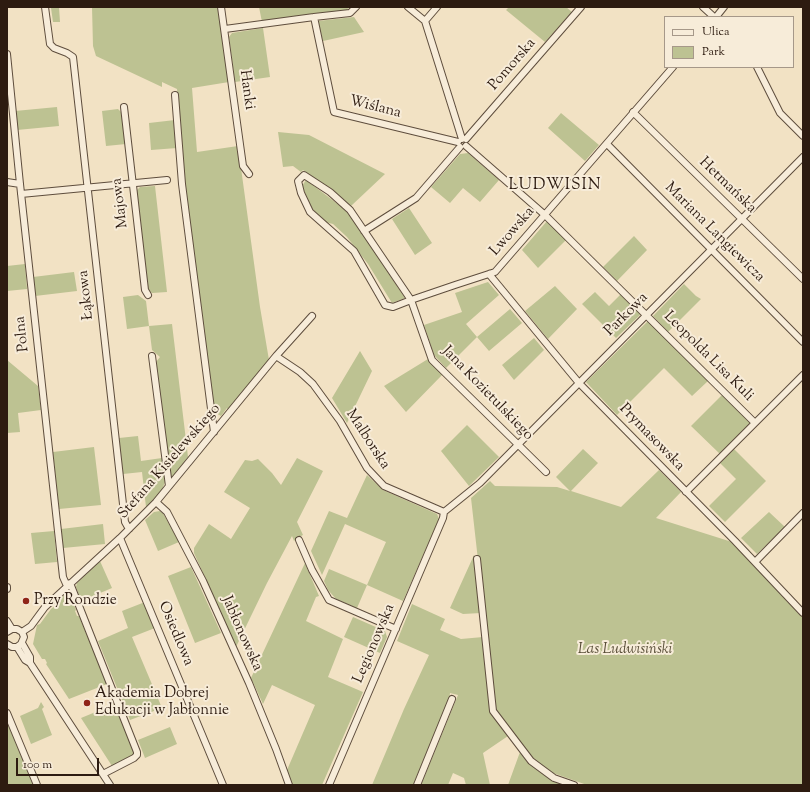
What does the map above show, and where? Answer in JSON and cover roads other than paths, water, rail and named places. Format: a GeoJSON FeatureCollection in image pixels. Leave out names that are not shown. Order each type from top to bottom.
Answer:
{"type":"FeatureCollection","features":[{"type":"Feature","properties":{"kind":"street","name":"Łąkowa"},"geometry":{"type":"LineString","coordinates":[[46,7],[49,42],[54,48],[73,57],[89,188],[125,522],[129,530]]}},
{"type":"Feature","properties":{"kind":"street","name":"Hanki"},"geometry":{"type":"LineString","coordinates":[[221,7],[243,166],[249,174]]}},
{"type":"Feature","properties":{"kind":"street"},"geometry":{"type":"LineString","coordinates":[[225,30],[350,13],[356,7]]}},
{"type":"Feature","properties":{"kind":"street"},"geometry":{"type":"LineString","coordinates":[[408,7],[424,22],[462,143]]}},
{"type":"Feature","properties":{"kind":"street"},"geometry":{"type":"LineString","coordinates":[[424,22],[437,7]]}},
{"type":"Feature","properties":{"kind":"street","name":"Pomorska"},"geometry":{"type":"LineString","coordinates":[[364,230],[416,198],[581,7]]}},
{"type":"Feature","properties":{"kind":"street"},"geometry":{"type":"LineString","coordinates":[[703,7],[714,16]]}},
{"type":"Feature","properties":{"kind":"street"},"geometry":{"type":"LineString","coordinates":[[716,16],[724,7]]}},
{"type":"Feature","properties":{"kind":"street","name":"Wiślana"},"geometry":{"type":"LineString","coordinates":[[314,17],[334,112],[462,143]]}},
{"type":"Feature","properties":{"kind":"street","name":"Polna"},"geometry":{"type":"LineString","coordinates":[[7,54],[63,577],[68,585],[137,752],[137,755],[134,758],[103,774]]}},
{"type":"Feature","properties":{"kind":"street","name":"Lwowska"},"geometry":{"type":"LineString","coordinates":[[386,305],[393,307],[495,272],[671,68]]}},
{"type":"Feature","properties":{"kind":"street"},"geometry":{"type":"LineString","coordinates":[[758,68],[780,113],[803,136]]}},
{"type":"Feature","properties":{"kind":"street"},"geometry":{"type":"LineString","coordinates":[[175,95],[182,184],[214,432]]}},
{"type":"Feature","properties":{"kind":"street","name":"Majowa"},"geometry":{"type":"LineString","coordinates":[[124,107],[145,290],[148,295]]}},
{"type":"Feature","properties":{"kind":"street","name":"Hetmańska"},"geometry":{"type":"LineString","coordinates":[[634,112],[803,279]]}},
{"type":"Feature","properties":{"kind":"street","name":"Leopolda Lisa Kuli"},"geometry":{"type":"LineString","coordinates":[[462,143],[545,215],[756,423]]}},
{"type":"Feature","properties":{"kind":"street","name":"Mariana Langiewicza"},"geometry":{"type":"LineString","coordinates":[[607,144],[803,342]]}},
{"type":"Feature","properties":{"kind":"street","name":"Parkowa"},"geometry":{"type":"LineString","coordinates":[[444,512],[470,492],[803,157]]}},
{"type":"Feature","properties":{"kind":"street","name":"Jana Kozietulskiego"},"geometry":{"type":"LineString","coordinates":[[386,305],[354,251],[310,212],[301,193],[298,181],[304,175],[330,192],[350,210],[364,230],[411,300],[432,360],[546,472]]}},
{"type":"Feature","properties":{"kind":"street"},"geometry":{"type":"LineString","coordinates":[[21,194],[167,180]]}},
{"type":"Feature","properties":{"kind":"street"},"geometry":{"type":"LineString","coordinates":[[7,182],[20,184]]}},
{"type":"Feature","properties":{"kind":"street","name":"Prymasowska"},"geometry":{"type":"LineString","coordinates":[[489,274],[579,383],[803,613]]}},
{"type":"Feature","properties":{"kind":"street","name":"Stefana Kisielewskiego"},"geometry":{"type":"LineString","coordinates":[[22,632],[31,626],[45,607],[129,530],[156,502],[276,356],[312,316]]}},
{"type":"Feature","properties":{"kind":"street"},"geometry":{"type":"LineString","coordinates":[[152,356],[169,486]]}},
{"type":"Feature","properties":{"kind":"street","name":"Malborska"},"geometry":{"type":"LineString","coordinates":[[276,356],[300,372],[313,384],[340,421],[367,468],[384,486],[444,512]]}},
{"type":"Feature","properties":{"kind":"street"},"geometry":{"type":"LineString","coordinates":[[686,492],[803,375]]}},
{"type":"Feature","properties":{"kind":"street","name":"Jabłonowska"},"geometry":{"type":"LineString","coordinates":[[156,502],[167,512],[203,581],[249,683],[289,785]]}},
{"type":"Feature","properties":{"kind":"street","name":"Legionowska"},"geometry":{"type":"LineString","coordinates":[[329,785],[440,525],[444,512]]}},
{"type":"Feature","properties":{"kind":"street"},"geometry":{"type":"LineString","coordinates":[[755,562],[803,513]]}},
{"type":"Feature","properties":{"kind":"street","name":"Osiedlowa"},"geometry":{"type":"LineString","coordinates":[[120,538],[223,785]]}},
{"type":"Feature","properties":{"kind":"street"},"geometry":{"type":"LineString","coordinates":[[299,540],[312,570],[329,600],[396,629]]}},
{"type":"Feature","properties":{"kind":"street"},"geometry":{"type":"LineString","coordinates":[[477,559],[493,712],[531,761],[554,778],[574,785]]}},
{"type":"Feature","properties":{"kind":"street"},"geometry":{"type":"LineString","coordinates":[[7,621],[10,630],[17,629],[22,632],[24,637],[19,645],[12,647],[7,644]]}},
{"type":"Feature","properties":{"kind":"street"},"geometry":{"type":"LineString","coordinates":[[19,645],[30,657],[30,663],[110,785]]}},
{"type":"Feature","properties":{"kind":"street"},"geometry":{"type":"LineString","coordinates":[[417,785],[452,699]]}},
{"type":"Feature","properties":{"kind":"street"},"geometry":{"type":"LineString","coordinates":[[7,713],[37,785]]}},
{"type":"Feature","properties":{"kind":"place","name":"Przy Rondzie"},"geometry":{"type":"Point","coordinates":[26,601]}},
{"type":"Feature","properties":{"kind":"place","name":"Akademia Dobrej Edukacji w Jabłonnie"},"geometry":{"type":"Point","coordinates":[87,703]}},
{"type":"Feature","properties":{"kind":"district","name":"LUDWISIN"},"geometry":{"type":"Point","coordinates":[555,186]}},
{"type":"Feature","properties":{"kind":"park label","name":"Las Ludwisiński"},"geometry":{"type":"Point","coordinates":[625,650]}}]}
